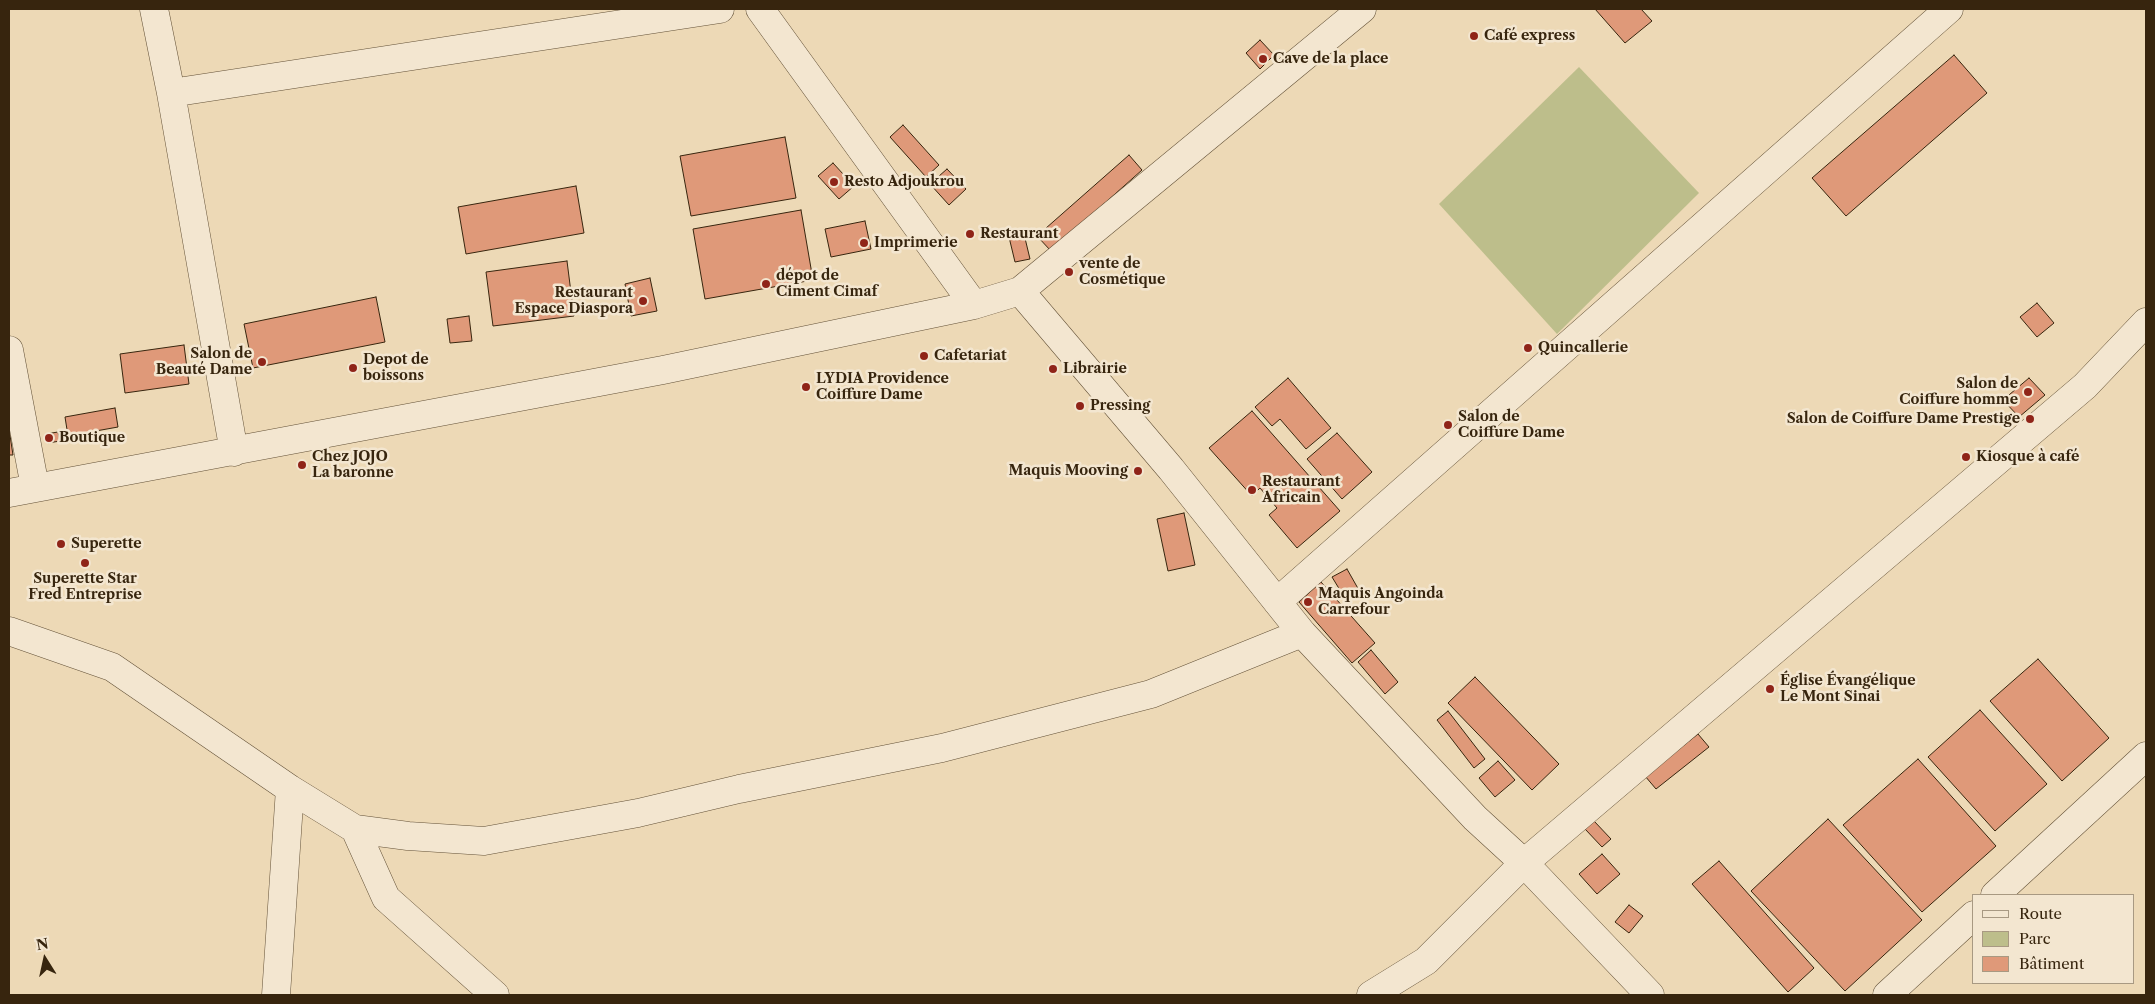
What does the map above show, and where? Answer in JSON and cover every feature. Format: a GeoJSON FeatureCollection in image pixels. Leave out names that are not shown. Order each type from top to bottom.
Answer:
{"type":"FeatureCollection","features":[{"type":"Feature","properties":{"kind":"street"},"geometry":{"type":"LineString","coordinates":[[154,9],[172,93],[234,452]]}},
{"type":"Feature","properties":{"kind":"street"},"geometry":{"type":"LineString","coordinates":[[172,93],[720,9]]}},
{"type":"Feature","properties":{"kind":"street"},"geometry":{"type":"LineString","coordinates":[[760,9],[974,305]]}},
{"type":"Feature","properties":{"kind":"street"},"geometry":{"type":"LineString","coordinates":[[9,493],[35,486],[234,452],[663,370],[974,305],[1020,291],[1362,9]]}},
{"type":"Feature","properties":{"kind":"street"},"geometry":{"type":"LineString","coordinates":[[1277,602],[1949,9]]}},
{"type":"Feature","properties":{"kind":"street"},"geometry":{"type":"LineString","coordinates":[[1020,291],[1171,470],[1302,633],[1475,818],[1524,863],[1650,995]]}},
{"type":"Feature","properties":{"kind":"street"},"geometry":{"type":"LineString","coordinates":[[1371,995],[1426,961],[1524,863],[2085,386],[2146,322]]}},
{"type":"Feature","properties":{"kind":"street"},"geometry":{"type":"LineString","coordinates":[[9,350],[35,486]]}},
{"type":"Feature","properties":{"kind":"street"},"geometry":{"type":"LineString","coordinates":[[9,631],[112,667],[290,789],[355,829],[408,836],[484,841],[638,813],[739,789],[942,748],[1150,694],[1302,633]]}},
{"type":"Feature","properties":{"kind":"street"},"geometry":{"type":"LineString","coordinates":[[1996,894],[2146,756]]}},
{"type":"Feature","properties":{"kind":"street"},"geometry":{"type":"LineString","coordinates":[[276,995],[290,789]]}},
{"type":"Feature","properties":{"kind":"street"},"geometry":{"type":"LineString","coordinates":[[355,829],[386,898],[495,995]]}},
{"type":"Feature","properties":{"kind":"street"},"geometry":{"type":"LineString","coordinates":[[1887,995],[1972,917]]}},
{"type":"Feature","properties":{"kind":"green space"},"geometry":{"type":"Polygon","coordinates":[[[1579,67],[1699,193],[1557,334],[1439,204],[1579,67]]]}},
{"type":"Feature","properties":{"kind":"building"},"geometry":{"type":"Polygon","coordinates":[[[1595,9],[1641,9],[1652,21],[1625,43],[1595,9]]]}},
{"type":"Feature","properties":{"kind":"building"},"geometry":{"type":"Polygon","coordinates":[[[1260,40],[1274,55],[1260,69],[1246,53],[1260,40]]]}},
{"type":"Feature","properties":{"kind":"building"},"geometry":{"type":"Polygon","coordinates":[[[1954,55],[1987,93],[1846,216],[1812,178],[1954,55]]]}},
{"type":"Feature","properties":{"kind":"building"},"geometry":{"type":"Polygon","coordinates":[[[903,125],[939,165],[926,177],[890,137],[903,125]]]}},
{"type":"Feature","properties":{"kind":"building"},"geometry":{"type":"Polygon","coordinates":[[[785,137],[796,198],[691,216],[680,156],[785,137]]]}},
{"type":"Feature","properties":{"kind":"building"},"geometry":{"type":"Polygon","coordinates":[[[1129,155],[1142,170],[1051,251],[1037,236],[1129,155]]]}},
{"type":"Feature","properties":{"kind":"building"},"geometry":{"type":"Polygon","coordinates":[[[833,163],[854,186],[839,199],[818,176],[833,163]]]}},
{"type":"Feature","properties":{"kind":"building"},"geometry":{"type":"Polygon","coordinates":[[[947,169],[966,189],[949,205],[930,184],[947,169]]]}},
{"type":"Feature","properties":{"kind":"building"},"geometry":{"type":"Polygon","coordinates":[[[576,186],[584,233],[466,254],[458,207],[576,186]]]}},
{"type":"Feature","properties":{"kind":"building"},"geometry":{"type":"Polygon","coordinates":[[[801,210],[813,280],[705,299],[693,229],[801,210]]]}},
{"type":"Feature","properties":{"kind":"building"},"geometry":{"type":"Polygon","coordinates":[[[865,221],[871,249],[831,257],[825,229],[865,221]]]}},
{"type":"Feature","properties":{"kind":"building"},"geometry":{"type":"Polygon","coordinates":[[[1024,234],[1030,259],[1015,262],[1009,237],[1024,234]]]}},
{"type":"Feature","properties":{"kind":"building"},"geometry":{"type":"Polygon","coordinates":[[[567,261],[574,316],[493,326],[486,272],[567,261]]]}},
{"type":"Feature","properties":{"kind":"building"},"geometry":{"type":"Polygon","coordinates":[[[650,278],[657,311],[631,316],[625,284],[650,278]]]}},
{"type":"Feature","properties":{"kind":"building"},"geometry":{"type":"Polygon","coordinates":[[[376,297],[385,342],[253,368],[244,324],[376,297]]]}},
{"type":"Feature","properties":{"kind":"building"},"geometry":{"type":"Polygon","coordinates":[[[2037,303],[2054,323],[2037,337],[2020,317],[2037,303]]]}},
{"type":"Feature","properties":{"kind":"building"},"geometry":{"type":"Polygon","coordinates":[[[469,316],[472,341],[450,343],[447,319],[469,316]]]}},
{"type":"Feature","properties":{"kind":"building"},"geometry":{"type":"Polygon","coordinates":[[[184,345],[189,384],[125,393],[120,354],[184,345]]]}},
{"type":"Feature","properties":{"kind":"building"},"geometry":{"type":"Polygon","coordinates":[[[1288,378],[1331,428],[1306,449],[1280,419],[1272,426],[1255,407],[1288,378]]]}},
{"type":"Feature","properties":{"kind":"building"},"geometry":{"type":"Polygon","coordinates":[[[2029,378],[2045,395],[2019,417],[2003,400],[2029,378]]]}},
{"type":"Feature","properties":{"kind":"building"},"geometry":{"type":"Polygon","coordinates":[[[115,408],[118,427],[68,436],[65,417],[115,408]]]}},
{"type":"Feature","properties":{"kind":"building"},"geometry":{"type":"Polygon","coordinates":[[[1252,411],[1340,511],[1297,548],[1269,515],[1277,508],[1260,488],[1252,496],[1209,448],[1252,411]]]}},
{"type":"Feature","properties":{"kind":"building"},"geometry":{"type":"Polygon","coordinates":[[[9,429],[13,455],[9,455],[9,429]]]}},
{"type":"Feature","properties":{"kind":"building"},"geometry":{"type":"Polygon","coordinates":[[[58,432],[60,441],[48,443],[46,434],[58,432]]]}},
{"type":"Feature","properties":{"kind":"building"},"geometry":{"type":"Polygon","coordinates":[[[1337,433],[1372,472],[1342,499],[1307,459],[1337,433]]]}},
{"type":"Feature","properties":{"kind":"building"},"geometry":{"type":"Polygon","coordinates":[[[1184,513],[1195,565],[1168,571],[1157,519],[1184,513]]]}},
{"type":"Feature","properties":{"kind":"building"},"geometry":{"type":"Polygon","coordinates":[[[1347,569],[1360,592],[1346,600],[1332,577],[1347,569]]]}},
{"type":"Feature","properties":{"kind":"building"},"geometry":{"type":"Polygon","coordinates":[[[1321,582],[1375,643],[1352,663],[1299,602],[1321,582]]]}},
{"type":"Feature","properties":{"kind":"building"},"geometry":{"type":"Polygon","coordinates":[[[1371,650],[1398,682],[1385,694],[1358,662],[1371,650]]]}},
{"type":"Feature","properties":{"kind":"building"},"geometry":{"type":"Polygon","coordinates":[[[2038,659],[2109,738],[2062,781],[1990,701],[2038,659]]]}},
{"type":"Feature","properties":{"kind":"building"},"geometry":{"type":"Polygon","coordinates":[[[1475,677],[1559,764],[1532,790],[1448,703],[1475,677]]]}},
{"type":"Feature","properties":{"kind":"building"},"geometry":{"type":"Polygon","coordinates":[[[1980,710],[2047,784],[1995,831],[1928,757],[1980,710]]]}},
{"type":"Feature","properties":{"kind":"building"},"geometry":{"type":"Polygon","coordinates":[[[1448,711],[1485,759],[1474,768],[1437,720],[1448,711]]]}},
{"type":"Feature","properties":{"kind":"building"},"geometry":{"type":"Polygon","coordinates":[[[1698,734],[1709,747],[1656,789],[1645,776],[1698,734]]]}},
{"type":"Feature","properties":{"kind":"building"},"geometry":{"type":"Polygon","coordinates":[[[1918,759],[1996,846],[1922,912],[1843,825],[1918,759]]]}},
{"type":"Feature","properties":{"kind":"building"},"geometry":{"type":"Polygon","coordinates":[[[1498,761],[1515,780],[1495,797],[1479,778],[1498,761]]]}},
{"type":"Feature","properties":{"kind":"building"},"geometry":{"type":"Polygon","coordinates":[[[1828,819],[1922,920],[1845,991],[1751,891],[1828,819]]]}},
{"type":"Feature","properties":{"kind":"building"},"geometry":{"type":"Polygon","coordinates":[[[1594,821],[1611,839],[1602,847],[1585,829],[1594,821]]]}},
{"type":"Feature","properties":{"kind":"building"},"geometry":{"type":"Polygon","coordinates":[[[1602,854],[1620,874],[1597,894],[1579,874],[1602,854]]]}},
{"type":"Feature","properties":{"kind":"building"},"geometry":{"type":"Polygon","coordinates":[[[1719,861],[1814,968],[1788,992],[1692,884],[1719,861]]]}},
{"type":"Feature","properties":{"kind":"building"},"geometry":{"type":"Polygon","coordinates":[[[1629,905],[1643,916],[1629,933],[1615,922],[1629,905]]]}},
{"type":"Feature","properties":{"kind":"place","name":"Café express"},"geometry":{"type":"Point","coordinates":[1474,36]}},
{"type":"Feature","properties":{"kind":"place","name":"Cave de la place"},"geometry":{"type":"Point","coordinates":[1263,59]}},
{"type":"Feature","properties":{"kind":"place","name":"Resto Adjoukrou"},"geometry":{"type":"Point","coordinates":[834,182]}},
{"type":"Feature","properties":{"kind":"place","name":"Restaurant"},"geometry":{"type":"Point","coordinates":[970,234]}},
{"type":"Feature","properties":{"kind":"place","name":"Imprimerie"},"geometry":{"type":"Point","coordinates":[864,243]}},
{"type":"Feature","properties":{"kind":"place","name":"vente de Cosmétique"},"geometry":{"type":"Point","coordinates":[1069,272]}},
{"type":"Feature","properties":{"kind":"place","name":"dépot de Ciment Cimaf"},"geometry":{"type":"Point","coordinates":[766,284]}},
{"type":"Feature","properties":{"kind":"place","name":"Restaurant Espace Diaspora"},"geometry":{"type":"Point","coordinates":[643,301]}},
{"type":"Feature","properties":{"kind":"place","name":"Quincallerie"},"geometry":{"type":"Point","coordinates":[1528,348]}},
{"type":"Feature","properties":{"kind":"place","name":"Cafetariat"},"geometry":{"type":"Point","coordinates":[924,356]}},
{"type":"Feature","properties":{"kind":"place","name":"Salon de Beauté Dame"},"geometry":{"type":"Point","coordinates":[262,362]}},
{"type":"Feature","properties":{"kind":"place","name":"Depot de boissons"},"geometry":{"type":"Point","coordinates":[353,368]}},
{"type":"Feature","properties":{"kind":"place","name":"Librairie"},"geometry":{"type":"Point","coordinates":[1053,369]}},
{"type":"Feature","properties":{"kind":"place","name":"LYDIA Providence Coiffure Dame"},"geometry":{"type":"Point","coordinates":[806,387]}},
{"type":"Feature","properties":{"kind":"place","name":"Salon de Coiffure homme"},"geometry":{"type":"Point","coordinates":[2028,392]}},
{"type":"Feature","properties":{"kind":"place","name":"Pressing"},"geometry":{"type":"Point","coordinates":[1080,406]}},
{"type":"Feature","properties":{"kind":"place","name":"Salon de Coiffure Dame Prestige"},"geometry":{"type":"Point","coordinates":[2030,419]}},
{"type":"Feature","properties":{"kind":"place","name":"Salon de Coiffure Dame"},"geometry":{"type":"Point","coordinates":[1448,425]}},
{"type":"Feature","properties":{"kind":"place","name":"Boutique"},"geometry":{"type":"Point","coordinates":[49,438]}},
{"type":"Feature","properties":{"kind":"place","name":"Kiosque à café"},"geometry":{"type":"Point","coordinates":[1966,457]}},
{"type":"Feature","properties":{"kind":"place","name":"Chez JOJO La baronne"},"geometry":{"type":"Point","coordinates":[302,465]}},
{"type":"Feature","properties":{"kind":"place","name":"Maquis Mooving"},"geometry":{"type":"Point","coordinates":[1138,471]}},
{"type":"Feature","properties":{"kind":"place","name":"Restaurant Africain"},"geometry":{"type":"Point","coordinates":[1252,490]}},
{"type":"Feature","properties":{"kind":"place","name":"Superette"},"geometry":{"type":"Point","coordinates":[61,544]}},
{"type":"Feature","properties":{"kind":"place","name":"Superette Star Fred Entreprise"},"geometry":{"type":"Point","coordinates":[85,563]}},
{"type":"Feature","properties":{"kind":"place","name":"Maquis Angoinda Carrefour"},"geometry":{"type":"Point","coordinates":[1308,602]}},
{"type":"Feature","properties":{"kind":"place","name":"Église Évangélique Le Mont Sinai"},"geometry":{"type":"Point","coordinates":[1770,689]}}]}
